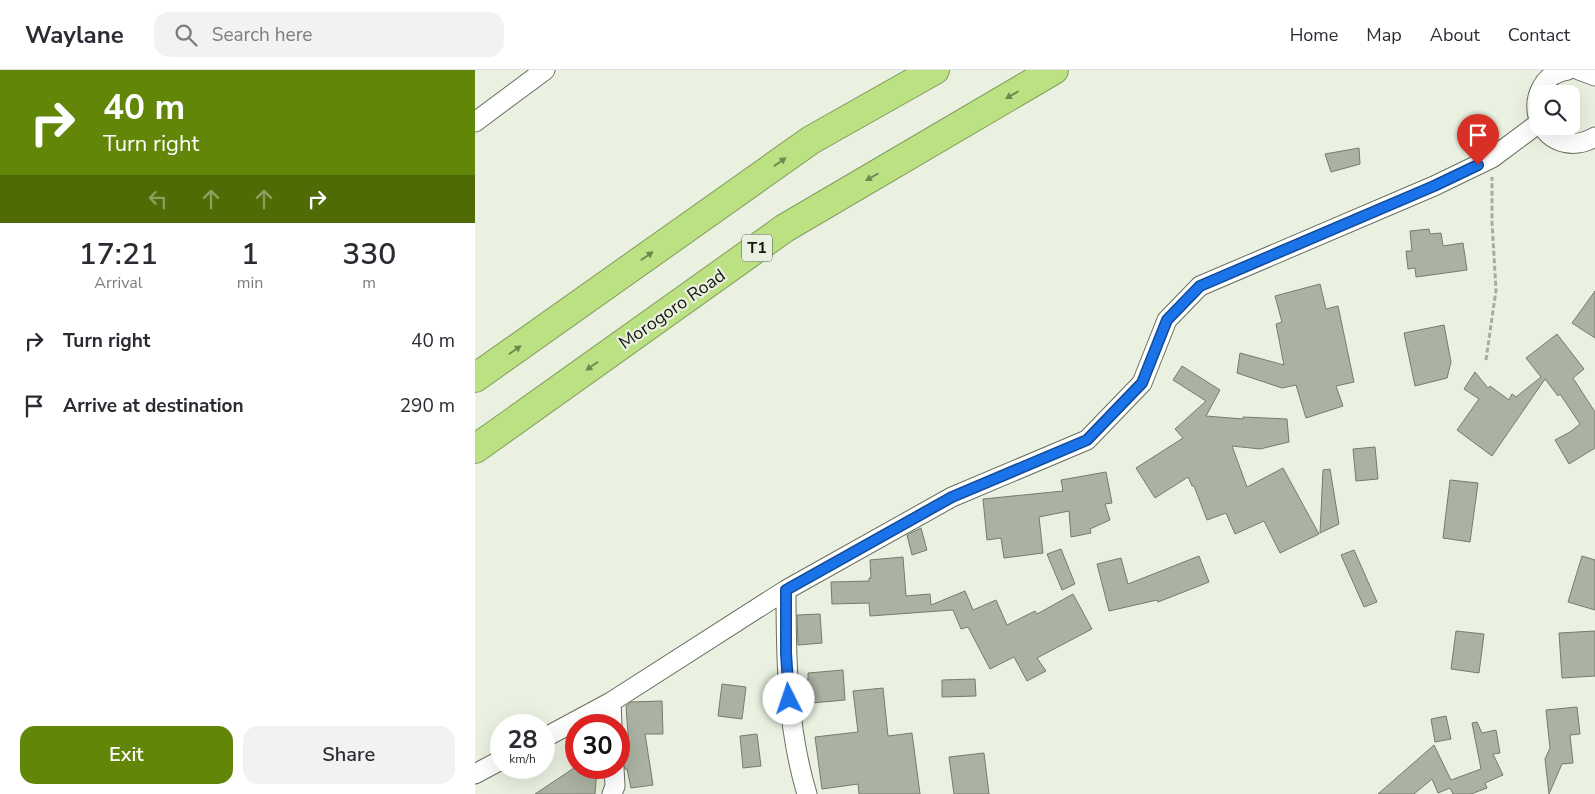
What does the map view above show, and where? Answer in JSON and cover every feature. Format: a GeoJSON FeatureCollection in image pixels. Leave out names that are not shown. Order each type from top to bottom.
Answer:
{"type":"FeatureCollection","features":[{"type":"Feature","properties":{"kind":"highway"},"geometry":{"type":"LineString","coordinates":[[475,378],[811,140],[935,70]]}},
{"type":"Feature","properties":{"kind":"highway","name":"Morogoro Road"},"geometry":{"type":"LineString","coordinates":[[475,449],[785,228],[1054,70]]}},
{"type":"Feature","properties":{"kind":"street"},"geometry":{"type":"LineString","coordinates":[[475,120],[545,70]]}},
{"type":"Feature","properties":{"kind":"street"},"geometry":{"type":"LineString","coordinates":[[1538,70],[1539,85]]}},
{"type":"Feature","properties":{"kind":"street"},"geometry":{"type":"LineString","coordinates":[[1544,85],[1553,75],[1582,71]]}},
{"type":"Feature","properties":{"kind":"street"},"geometry":{"type":"LineString","coordinates":[[555,732],[611,702],[786,590],[952,497],[1087,440],[1142,383],[1167,320],[1200,286],[1434,186],[1492,158],[1530,129]]}},
{"type":"Feature","properties":{"kind":"street"},"geometry":{"type":"LineString","coordinates":[[1550,135],[1563,143],[1574,144],[1585,143],[1595,137]]}},
{"type":"Feature","properties":{"kind":"street"},"geometry":{"type":"LineString","coordinates":[[786,590],[786,653],[791,715],[800,770],[807,794]]}},
{"type":"Feature","properties":{"kind":"street"},"geometry":{"type":"LineString","coordinates":[[611,702],[612,714]]}},
{"type":"Feature","properties":{"kind":"street"},"geometry":{"type":"LineString","coordinates":[[475,774],[490,766]]}},
{"type":"Feature","properties":{"kind":"street"},"geometry":{"type":"LineString","coordinates":[[612,794],[615,786],[615,779]]}},
{"type":"Feature","properties":{"kind":"path"},"geometry":{"type":"LineString","coordinates":[[1486,360],[1496,290],[1492,222],[1492,158]]}},
{"type":"Feature","properties":{"kind":"building"},"geometry":{"type":"Polygon","coordinates":[[[1359,148],[1360,164],[1331,172],[1325,154],[1359,148]]]}},
{"type":"Feature","properties":{"kind":"building"},"geometry":{"type":"Polygon","coordinates":[[[1429,229],[1430,234],[1441,233],[1443,246],[1463,243],[1467,270],[1416,277],[1415,268],[1408,269],[1406,251],[1412,251],[1410,231],[1429,229]]]}},
{"type":"Feature","properties":{"kind":"building"},"geometry":{"type":"Polygon","coordinates":[[[1320,284],[1326,309],[1338,306],[1354,382],[1336,386],[1343,406],[1306,418],[1296,385],[1282,388],[1237,373],[1240,353],[1284,365],[1276,324],[1282,322],[1275,296],[1320,284]]]}},
{"type":"Feature","properties":{"kind":"building"},"geometry":{"type":"Polygon","coordinates":[[[1595,291],[1595,338],[1572,323],[1595,291]]]}},
{"type":"Feature","properties":{"kind":"building"},"geometry":{"type":"Polygon","coordinates":[[[1444,325],[1451,362],[1447,378],[1415,386],[1404,333],[1444,325]]]}},
{"type":"Feature","properties":{"kind":"building"},"geometry":{"type":"Polygon","coordinates":[[[1557,334],[1584,369],[1573,378],[1595,412],[1595,448],[1569,464],[1555,440],[1580,424],[1560,394],[1558,396],[1545,379],[1492,456],[1457,430],[1479,399],[1464,389],[1475,372],[1488,388],[1490,386],[1509,400],[1512,394],[1516,397],[1541,377],[1526,358],[1557,334]]]}},
{"type":"Feature","properties":{"kind":"building"},"geometry":{"type":"Polygon","coordinates":[[[1182,366],[1220,390],[1206,416],[1243,419],[1243,417],[1287,419],[1289,442],[1260,449],[1232,446],[1247,487],[1283,468],[1319,534],[1280,553],[1264,521],[1235,534],[1226,513],[1207,520],[1194,486],[1192,486],[1188,477],[1155,498],[1136,468],[1183,438],[1175,429],[1206,401],[1173,380],[1182,366]]]}},
{"type":"Feature","properties":{"kind":"building"},"geometry":{"type":"Polygon","coordinates":[[[1375,447],[1378,479],[1356,481],[1353,449],[1375,447]]]}},
{"type":"Feature","properties":{"kind":"building"},"geometry":{"type":"Polygon","coordinates":[[[1330,469],[1339,524],[1320,533],[1323,470],[1330,469]]]}},
{"type":"Feature","properties":{"kind":"building"},"geometry":{"type":"Polygon","coordinates":[[[1106,472],[1112,503],[1105,504],[1110,520],[1090,529],[1091,533],[1071,537],[1069,511],[1039,517],[1043,553],[1004,558],[1001,538],[987,540],[983,499],[1063,491],[1061,480],[1106,472]]]}},
{"type":"Feature","properties":{"kind":"building"},"geometry":{"type":"Polygon","coordinates":[[[1450,480],[1478,483],[1470,542],[1443,538],[1450,480]]]}},
{"type":"Feature","properties":{"kind":"building"},"geometry":{"type":"Polygon","coordinates":[[[921,528],[927,550],[912,555],[907,535],[921,528]]]}},
{"type":"Feature","properties":{"kind":"building"},"geometry":{"type":"Polygon","coordinates":[[[1061,549],[1075,584],[1062,590],[1047,554],[1061,549]]]}},
{"type":"Feature","properties":{"kind":"building"},"geometry":{"type":"Polygon","coordinates":[[[1354,550],[1377,602],[1364,607],[1341,555],[1354,550]]]}},
{"type":"Feature","properties":{"kind":"building"},"geometry":{"type":"Polygon","coordinates":[[[1199,556],[1209,582],[1158,602],[1157,600],[1109,611],[1097,564],[1121,558],[1128,584],[1199,556]]]}},
{"type":"Feature","properties":{"kind":"building"},"geometry":{"type":"Polygon","coordinates":[[[1582,556],[1595,560],[1595,610],[1568,602],[1582,556]]]}},
{"type":"Feature","properties":{"kind":"building"},"geometry":{"type":"Polygon","coordinates":[[[903,557],[906,596],[930,594],[931,605],[965,591],[973,610],[996,600],[1007,625],[1035,611],[1037,614],[1073,594],[1092,629],[1037,658],[1046,671],[1027,681],[1014,657],[990,669],[968,627],[961,629],[953,610],[870,616],[869,603],[832,604],[831,582],[869,581],[869,578],[871,578],[870,560],[903,557]]]}},
{"type":"Feature","properties":{"kind":"building"},"geometry":{"type":"Polygon","coordinates":[[[820,614],[822,643],[798,645],[797,615],[820,614]]]}},
{"type":"Feature","properties":{"kind":"building"},"geometry":{"type":"Polygon","coordinates":[[[1456,631],[1484,634],[1479,673],[1451,669],[1456,631]]]}},
{"type":"Feature","properties":{"kind":"building"},"geometry":{"type":"Polygon","coordinates":[[[1595,631],[1595,676],[1562,678],[1559,633],[1595,631]]]}},
{"type":"Feature","properties":{"kind":"building"},"geometry":{"type":"Polygon","coordinates":[[[843,670],[845,700],[801,704],[800,681],[808,680],[808,673],[843,670]]]}},
{"type":"Feature","properties":{"kind":"building"},"geometry":{"type":"Polygon","coordinates":[[[975,679],[976,696],[942,697],[942,680],[975,679]]]}},
{"type":"Feature","properties":{"kind":"building"},"geometry":{"type":"Polygon","coordinates":[[[722,684],[746,687],[742,719],[718,716],[722,684]]]}},
{"type":"Feature","properties":{"kind":"building"},"geometry":{"type":"Polygon","coordinates":[[[883,688],[888,736],[912,733],[920,794],[859,794],[858,784],[822,789],[815,737],[858,732],[853,691],[883,688]]]}},
{"type":"Feature","properties":{"kind":"building"},"geometry":{"type":"Polygon","coordinates":[[[662,701],[663,734],[645,734],[653,785],[631,788],[629,779],[630,714],[627,714],[626,706],[631,702],[662,701]]]}},
{"type":"Feature","properties":{"kind":"building"},"geometry":{"type":"Polygon","coordinates":[[[1577,707],[1580,734],[1570,735],[1573,763],[1562,764],[1549,794],[1545,759],[1550,748],[1546,710],[1577,707]]]}},
{"type":"Feature","properties":{"kind":"building"},"geometry":{"type":"Polygon","coordinates":[[[1446,716],[1451,739],[1435,742],[1431,719],[1446,716]]]}},
{"type":"Feature","properties":{"kind":"building"},"geometry":{"type":"Polygon","coordinates":[[[1477,722],[1482,733],[1496,730],[1500,753],[1493,754],[1503,775],[1485,783],[1487,788],[1471,794],[1453,794],[1450,788],[1438,793],[1432,779],[1414,794],[1378,794],[1434,745],[1451,780],[1481,769],[1472,723],[1477,722]]]}},
{"type":"Feature","properties":{"kind":"building"},"geometry":{"type":"Polygon","coordinates":[[[757,734],[761,766],[743,768],[740,736],[757,734]]]}},
{"type":"Feature","properties":{"kind":"building"},"geometry":{"type":"Polygon","coordinates":[[[984,753],[989,794],[954,794],[949,757],[984,753]]]}},
{"type":"Feature","properties":{"kind":"building"},"geometry":{"type":"Polygon","coordinates":[[[565,774],[565,779],[596,779],[595,794],[535,794],[565,774]]]}},
{"type":"Feature","properties":{"kind":"route"},"geometry":{"type":"LineString","coordinates":[[789,699],[786,653],[786,590],[952,497],[1087,440],[1142,383],[1167,320],[1200,286],[1434,186],[1478,165]]}}]}
